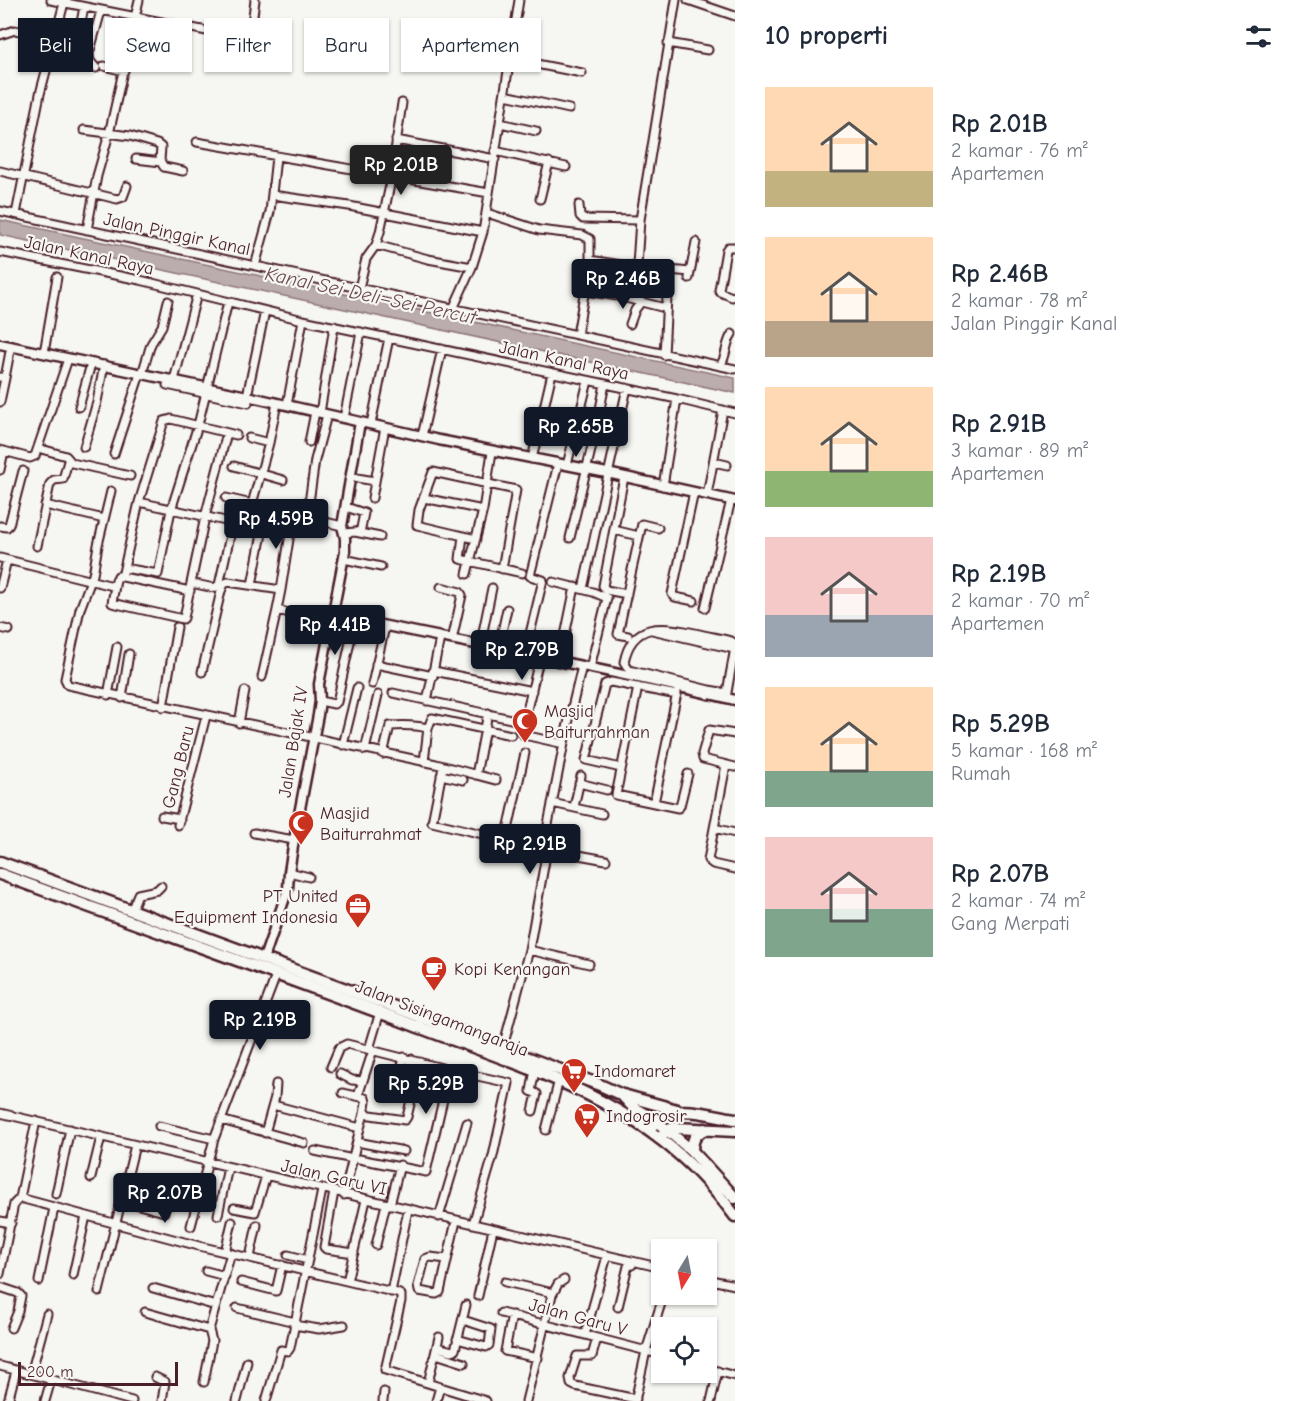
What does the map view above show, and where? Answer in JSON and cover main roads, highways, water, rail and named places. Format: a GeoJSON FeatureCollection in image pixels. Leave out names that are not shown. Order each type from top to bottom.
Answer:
{"type":"FeatureCollection","features":[{"type":"Feature","properties":{"kind":"main road","name":"Jalan Sisingamangaraja"},"geometry":{"type":"LineString","coordinates":[[0,862],[503,1047],[622,1095],[634,1108],[656,1121],[663,1134],[735,1216]]}},
{"type":"Feature","properties":{"kind":"main road","name":"Jalan Sisingamangaraja"},"geometry":{"type":"LineString","coordinates":[[0,874],[278,973],[560,1080],[609,1104],[648,1130],[663,1134],[692,1151],[735,1198]]}},
{"type":"Feature","properties":{"kind":"main road"},"geometry":{"type":"LineString","coordinates":[[622,1095],[680,1110],[735,1119]]}},
{"type":"Feature","properties":{"kind":"main road"},"geometry":{"type":"LineString","coordinates":[[648,1130],[668,1113],[680,1110]]}},
{"type":"Feature","properties":{"kind":"main road"},"geometry":{"type":"LineString","coordinates":[[663,1134],[683,1128],[735,1131]]}},
{"type":"Feature","properties":{"kind":"main road"},"geometry":{"type":"LineString","coordinates":[[692,1151],[692,1142],[696,1135],[705,1129]]}},
{"type":"Feature","properties":{"kind":"place","name":"Masjid Baiturrahman"},"geometry":{"type":"Point","coordinates":[525,744]}},
{"type":"Feature","properties":{"kind":"place","name":"Masjid Baiturrahmat"},"geometry":{"type":"Point","coordinates":[301,846]}},
{"type":"Feature","properties":{"kind":"place","name":"PT United Equipment Indonesia"},"geometry":{"type":"Point","coordinates":[358,929]}},
{"type":"Feature","properties":{"kind":"place","name":"Kopi Kenangan"},"geometry":{"type":"Point","coordinates":[434,992]}},
{"type":"Feature","properties":{"kind":"place","name":"Indomaret"},"geometry":{"type":"Point","coordinates":[574,1094]}},
{"type":"Feature","properties":{"kind":"place","name":"Indogrosir"},"geometry":{"type":"Point","coordinates":[587,1139]}},
{"type":"Feature","properties":{"kind":"water label","name":"Kanal Sei Deli–Sei Percut"},"geometry":{"type":"Point","coordinates":[371,295]}}]}
